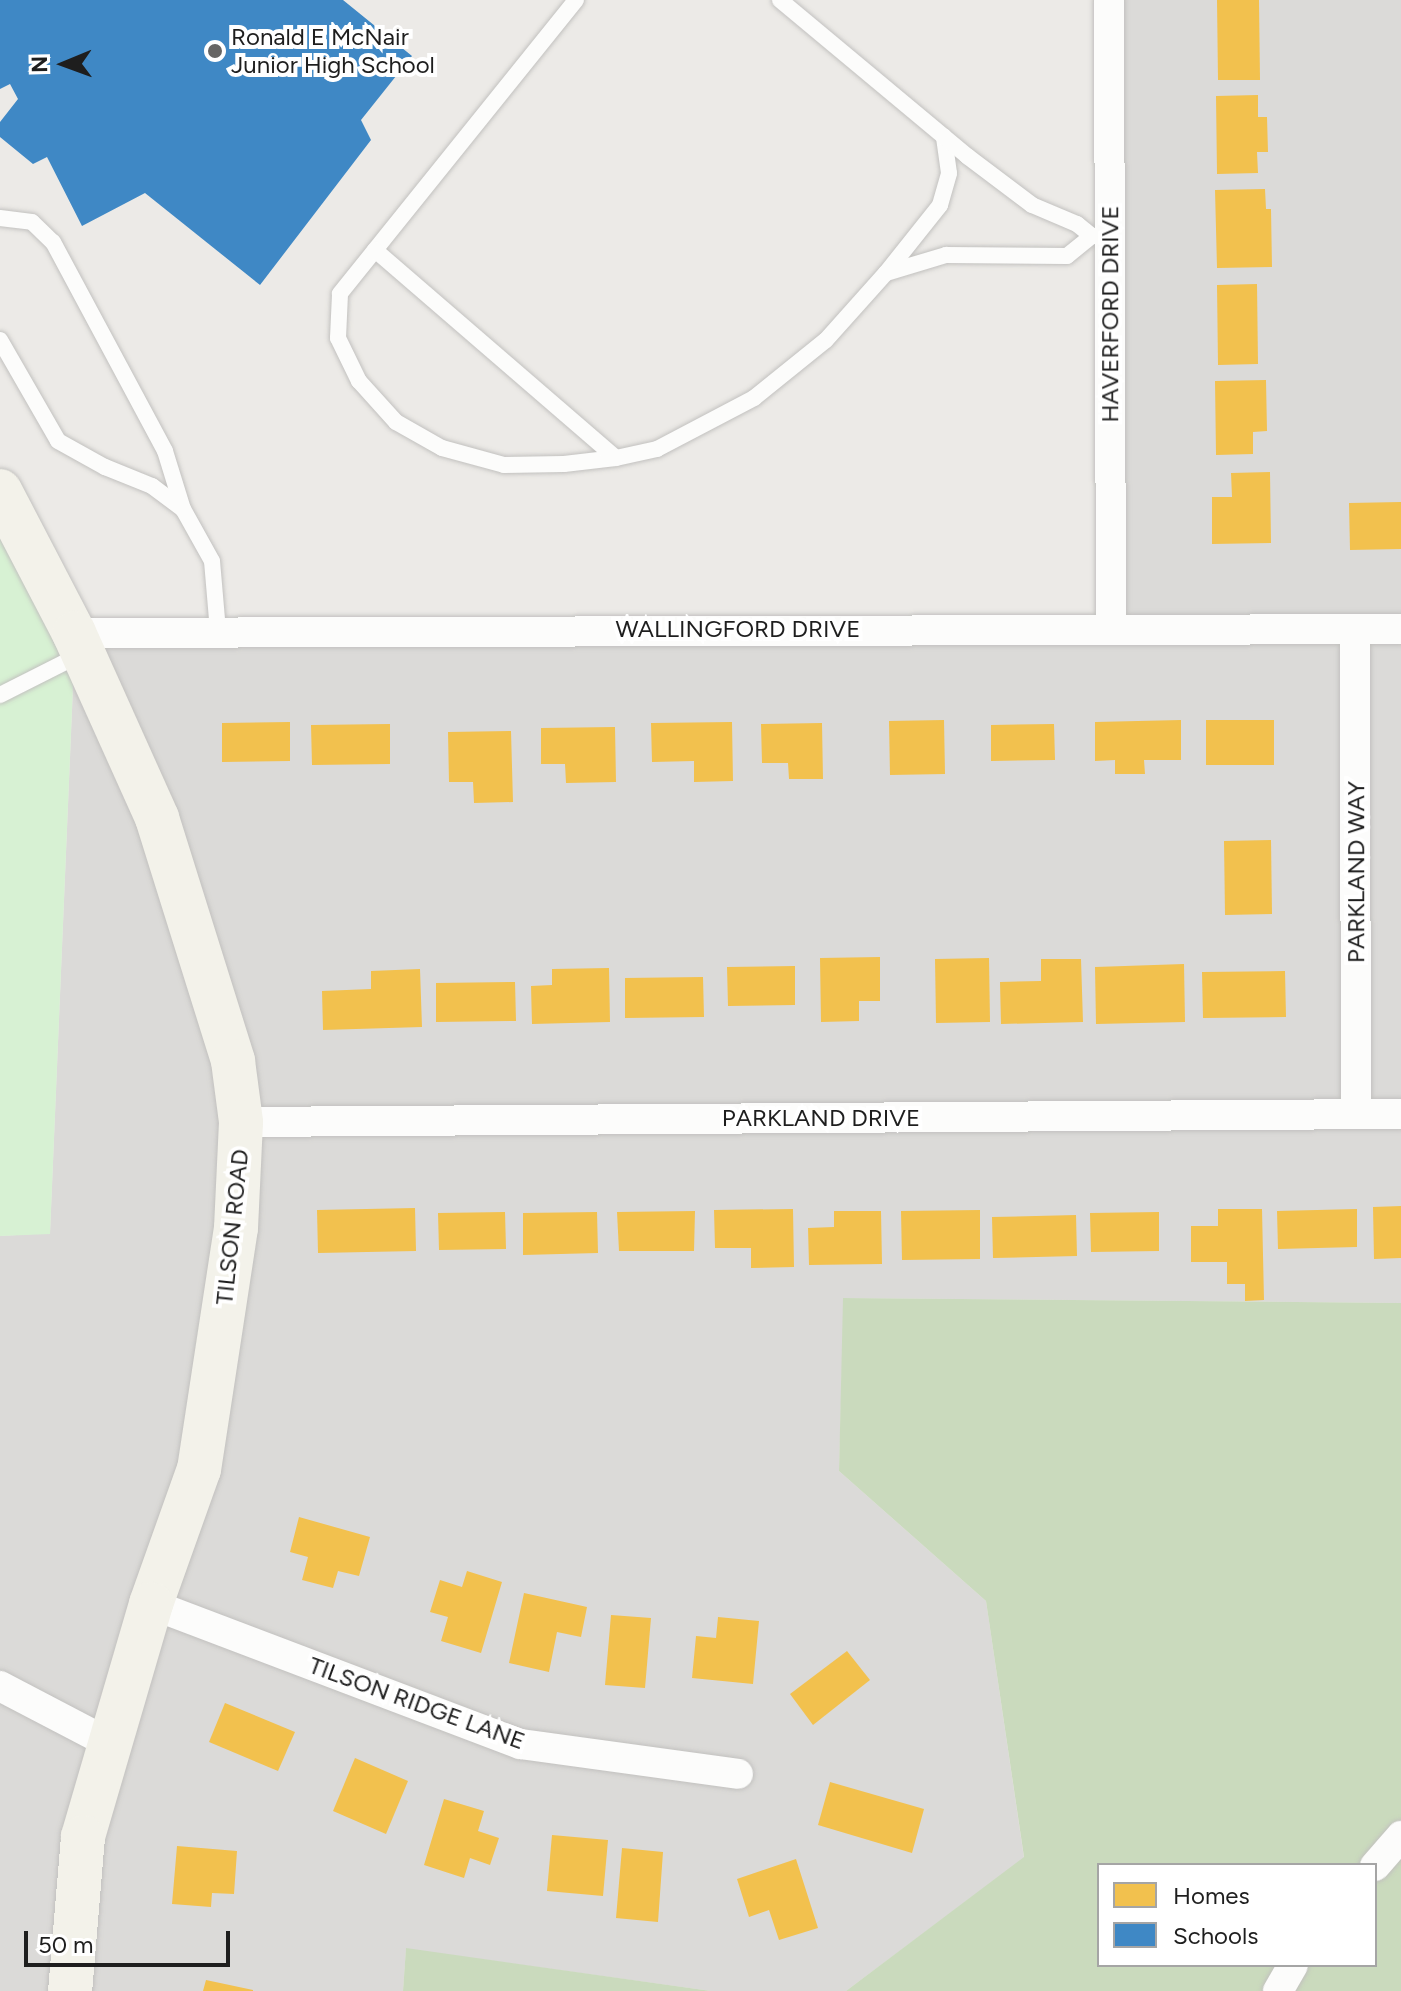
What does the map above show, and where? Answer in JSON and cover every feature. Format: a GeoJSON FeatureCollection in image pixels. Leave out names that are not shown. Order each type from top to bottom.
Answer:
{"type":"FeatureCollection","features":[{"type":"Feature","properties":{"kind":"street","name":"HAVERFORD DRIVE"},"geometry":{"type":"LineString","coordinates":[[1109,0],[1101,236],[1111,628]]}},
{"type":"Feature","properties":{"kind":"street","name":"TILSON ROAD"},"geometry":{"type":"LineString","coordinates":[[0,491],[78,643],[157,818],[233,1061],[241,1122],[236,1228],[199,1469],[151,1604],[83,1837],[70,1991]]}},
{"type":"Feature","properties":{"kind":"street","name":"WALLINGFORD DRIVE"},"geometry":{"type":"LineString","coordinates":[[78,643],[218,631],[1401,629]]}},
{"type":"Feature","properties":{"kind":"street","name":"PARKLAND WAY"},"geometry":{"type":"LineString","coordinates":[[1355,630],[1356,1114]]}},
{"type":"Feature","properties":{"kind":"street","name":"PARKLAND DRIVE"},"geometry":{"type":"LineString","coordinates":[[241,1122],[1401,1114]]}},
{"type":"Feature","properties":{"kind":"street","name":"TILSON RIDGE LANE"},"geometry":{"type":"LineString","coordinates":[[151,1604],[520,1744],[738,1774]]}},
{"type":"Feature","properties":{"kind":"street"},"geometry":{"type":"LineString","coordinates":[[0,1686],[109,1743]]}},
{"type":"Feature","properties":{"kind":"street"},"geometry":{"type":"LineString","coordinates":[[1377,1864],[1401,1836]]}},
{"type":"Feature","properties":{"kind":"street"},"geometry":{"type":"LineString","coordinates":[[1278,1991],[1292,1967]]}},
{"type":"Feature","properties":{"kind":"lane"},"geometry":{"type":"LineString","coordinates":[[576,0],[340,294],[338,338],[359,381],[396,422],[442,448],[504,465],[564,464],[616,458],[657,449],[754,398],[826,340],[886,273],[940,205],[949,173],[944,136]]}},
{"type":"Feature","properties":{"kind":"lane"},"geometry":{"type":"LineString","coordinates":[[780,0],[1032,205],[1101,236]]}},
{"type":"Feature","properties":{"kind":"lane"},"geometry":{"type":"LineString","coordinates":[[0,218],[32,222],[53,242],[165,451],[183,509],[212,561],[218,631]]}},
{"type":"Feature","properties":{"kind":"lane"},"geometry":{"type":"LineString","coordinates":[[886,273],[946,255],[1067,256],[1101,236]]}},
{"type":"Feature","properties":{"kind":"lane"},"geometry":{"type":"LineString","coordinates":[[375,250],[616,458]]}},
{"type":"Feature","properties":{"kind":"lane"},"geometry":{"type":"LineString","coordinates":[[0,340],[58,441],[105,467],[152,486],[183,509]]}},
{"type":"Feature","properties":{"kind":"lane"},"geometry":{"type":"LineString","coordinates":[[0,695],[78,643]]}},
{"type":"Feature","properties":{"kind":"shaded area"},"geometry":{"type":"Polygon","coordinates":[[[1110,0],[1401,0],[1401,1303],[844,1298],[839,1471],[986,1601],[1024,1858],[846,1991],[711,1991],[406,1949],[403,1991],[0,1991],[0,1236],[50,1233],[75,638],[1121,635],[1110,0]]]}},
{"type":"Feature","properties":{"kind":"green space"},"geometry":{"type":"Polygon","coordinates":[[[0,480],[75,638],[50,1234],[0,1236],[0,480]]]}},
{"type":"Feature","properties":{"kind":"green space"},"geometry":{"type":"Polygon","coordinates":[[[843,1298],[1401,1303],[1401,1991],[846,1991],[1024,1857],[986,1601],[839,1471],[843,1298]]]}},
{"type":"Feature","properties":{"kind":"green space"},"geometry":{"type":"Polygon","coordinates":[[[406,1948],[711,1991],[403,1991],[406,1948]]]}},
{"type":"Feature","properties":{"kind":"building: Homes"},"geometry":{"type":"Polygon","coordinates":[[[1217,0],[1259,0],[1260,80],[1218,80],[1217,0]]]}},
{"type":"Feature","properties":{"kind":"building: Homes"},"geometry":{"type":"Polygon","coordinates":[[[1258,95],[1258,117],[1267,117],[1268,152],[1257,152],[1258,173],[1217,174],[1216,96],[1258,95]]]}},
{"type":"Feature","properties":{"kind":"building: Homes"},"geometry":{"type":"Polygon","coordinates":[[[1265,189],[1266,209],[1271,209],[1272,267],[1217,268],[1215,190],[1265,189]]]}},
{"type":"Feature","properties":{"kind":"building: Homes"},"geometry":{"type":"Polygon","coordinates":[[[1257,284],[1258,364],[1218,365],[1217,285],[1257,284]]]}},
{"type":"Feature","properties":{"kind":"building: Homes"},"geometry":{"type":"Polygon","coordinates":[[[1266,380],[1267,431],[1253,432],[1253,454],[1216,455],[1215,381],[1266,380]]]}},
{"type":"Feature","properties":{"kind":"building: Homes"},"geometry":{"type":"Polygon","coordinates":[[[1270,472],[1271,543],[1212,544],[1212,497],[1232,497],[1231,473],[1270,472]]]}},
{"type":"Feature","properties":{"kind":"building: Homes"},"geometry":{"type":"Polygon","coordinates":[[[1401,502],[1401,549],[1350,550],[1349,503],[1401,502]]]}},
{"type":"Feature","properties":{"kind":"building: Homes"},"geometry":{"type":"Polygon","coordinates":[[[944,720],[945,774],[890,775],[889,721],[944,720]]]}},
{"type":"Feature","properties":{"kind":"building: Homes"},"geometry":{"type":"Polygon","coordinates":[[[1181,720],[1181,760],[1144,760],[1145,774],[1115,774],[1115,760],[1095,761],[1095,722],[1181,720]]]}},
{"type":"Feature","properties":{"kind":"building: Homes"},"geometry":{"type":"Polygon","coordinates":[[[1206,720],[1274,720],[1274,765],[1206,765],[1206,720]]]}},
{"type":"Feature","properties":{"kind":"building: Homes"},"geometry":{"type":"Polygon","coordinates":[[[290,722],[290,761],[222,762],[222,723],[290,722]]]}},
{"type":"Feature","properties":{"kind":"building: Homes"},"geometry":{"type":"Polygon","coordinates":[[[732,722],[733,781],[694,782],[694,761],[652,762],[651,723],[732,722]]]}},
{"type":"Feature","properties":{"kind":"building: Homes"},"geometry":{"type":"Polygon","coordinates":[[[822,723],[823,779],[789,779],[788,763],[762,763],[761,724],[822,723]]]}},
{"type":"Feature","properties":{"kind":"building: Homes"},"geometry":{"type":"Polygon","coordinates":[[[390,724],[390,764],[312,765],[311,725],[390,724]]]}},
{"type":"Feature","properties":{"kind":"building: Homes"},"geometry":{"type":"Polygon","coordinates":[[[1054,724],[1055,760],[991,761],[991,725],[1054,724]]]}},
{"type":"Feature","properties":{"kind":"building: Homes"},"geometry":{"type":"Polygon","coordinates":[[[615,727],[616,782],[566,783],[565,764],[541,764],[541,728],[615,727]]]}},
{"type":"Feature","properties":{"kind":"building: Homes"},"geometry":{"type":"Polygon","coordinates":[[[511,731],[513,802],[474,803],[473,782],[449,782],[448,732],[511,731]]]}},
{"type":"Feature","properties":{"kind":"building: Homes"},"geometry":{"type":"Polygon","coordinates":[[[1271,840],[1272,914],[1225,915],[1224,841],[1271,840]]]}},
{"type":"Feature","properties":{"kind":"building: Homes"},"geometry":{"type":"Polygon","coordinates":[[[880,957],[880,1001],[859,1001],[859,1021],[821,1022],[820,958],[880,957]]]}},
{"type":"Feature","properties":{"kind":"building: Homes"},"geometry":{"type":"Polygon","coordinates":[[[989,958],[990,1022],[936,1023],[935,959],[989,958]]]}},
{"type":"Feature","properties":{"kind":"building: Homes"},"geometry":{"type":"Polygon","coordinates":[[[1041,959],[1081,959],[1083,1022],[1001,1024],[1000,982],[1041,981],[1041,959]]]}},
{"type":"Feature","properties":{"kind":"building: Homes"},"geometry":{"type":"Polygon","coordinates":[[[1184,964],[1185,1022],[1096,1024],[1095,967],[1184,964]]]}},
{"type":"Feature","properties":{"kind":"building: Homes"},"geometry":{"type":"Polygon","coordinates":[[[795,966],[795,1005],[728,1006],[727,967],[795,966]]]}},
{"type":"Feature","properties":{"kind":"building: Homes"},"geometry":{"type":"Polygon","coordinates":[[[609,968],[610,1022],[532,1024],[531,986],[552,985],[552,969],[609,968]]]}},
{"type":"Feature","properties":{"kind":"building: Homes"},"geometry":{"type":"Polygon","coordinates":[[[420,969],[422,1027],[323,1030],[322,991],[371,989],[371,971],[420,969]]]}},
{"type":"Feature","properties":{"kind":"building: Homes"},"geometry":{"type":"Polygon","coordinates":[[[1285,971],[1286,1017],[1203,1018],[1202,972],[1285,971]]]}},
{"type":"Feature","properties":{"kind":"building: Homes"},"geometry":{"type":"Polygon","coordinates":[[[703,977],[704,1017],[625,1018],[625,978],[703,977]]]}},
{"type":"Feature","properties":{"kind":"building: Homes"},"geometry":{"type":"Polygon","coordinates":[[[515,982],[516,1021],[436,1022],[436,983],[515,982]]]}},
{"type":"Feature","properties":{"kind":"building: Homes"},"geometry":{"type":"Polygon","coordinates":[[[1401,1206],[1401,1258],[1374,1259],[1373,1207],[1401,1206]]]}},
{"type":"Feature","properties":{"kind":"building: Homes"},"geometry":{"type":"Polygon","coordinates":[[[415,1208],[416,1251],[318,1253],[317,1210],[415,1208]]]}},
{"type":"Feature","properties":{"kind":"building: Homes"},"geometry":{"type":"Polygon","coordinates":[[[793,1209],[794,1267],[751,1268],[751,1248],[715,1248],[714,1210],[793,1209]]]}},
{"type":"Feature","properties":{"kind":"building: Homes"},"geometry":{"type":"Polygon","coordinates":[[[1218,1209],[1262,1209],[1264,1300],[1245,1301],[1245,1284],[1227,1284],[1227,1262],[1191,1262],[1191,1226],[1218,1226],[1218,1209]]]}},
{"type":"Feature","properties":{"kind":"building: Homes"},"geometry":{"type":"Polygon","coordinates":[[[1357,1209],[1357,1247],[1278,1249],[1277,1211],[1357,1209]]]}},
{"type":"Feature","properties":{"kind":"building: Homes"},"geometry":{"type":"Polygon","coordinates":[[[980,1210],[980,1259],[902,1260],[901,1211],[980,1210]]]}},
{"type":"Feature","properties":{"kind":"building: Homes"},"geometry":{"type":"Polygon","coordinates":[[[695,1211],[694,1251],[619,1251],[617,1212],[695,1211]]]}},
{"type":"Feature","properties":{"kind":"building: Homes"},"geometry":{"type":"Polygon","coordinates":[[[834,1211],[881,1211],[882,1264],[809,1265],[808,1228],[834,1227],[834,1211]]]}},
{"type":"Feature","properties":{"kind":"building: Homes"},"geometry":{"type":"Polygon","coordinates":[[[505,1212],[506,1249],[439,1250],[438,1213],[505,1212]]]}},
{"type":"Feature","properties":{"kind":"building: Homes"},"geometry":{"type":"Polygon","coordinates":[[[597,1212],[598,1253],[523,1255],[523,1213],[597,1212]]]}},
{"type":"Feature","properties":{"kind":"building: Homes"},"geometry":{"type":"Polygon","coordinates":[[[1159,1212],[1159,1251],[1091,1252],[1090,1213],[1159,1212]]]}},
{"type":"Feature","properties":{"kind":"building: Homes"},"geometry":{"type":"Polygon","coordinates":[[[1076,1215],[1077,1256],[993,1258],[992,1217],[1076,1215]]]}},
{"type":"Feature","properties":{"kind":"building: Homes"},"geometry":{"type":"Polygon","coordinates":[[[299,1517],[370,1537],[359,1576],[338,1571],[333,1588],[302,1580],[308,1557],[290,1552],[299,1517]]]}},
{"type":"Feature","properties":{"kind":"building: Homes"},"geometry":{"type":"Polygon","coordinates":[[[467,1571],[502,1582],[481,1653],[441,1641],[448,1617],[430,1612],[440,1580],[462,1587],[467,1571]]]}},
{"type":"Feature","properties":{"kind":"building: Homes"},"geometry":{"type":"Polygon","coordinates":[[[524,1593],[587,1607],[581,1637],[557,1632],[549,1672],[509,1663],[524,1593]]]}},
{"type":"Feature","properties":{"kind":"building: Homes"},"geometry":{"type":"Polygon","coordinates":[[[611,1615],[651,1618],[645,1688],[605,1685],[611,1615]]]}},
{"type":"Feature","properties":{"kind":"building: Homes"},"geometry":{"type":"Polygon","coordinates":[[[718,1617],[759,1621],[753,1684],[692,1678],[696,1636],[716,1638],[718,1617]]]}},
{"type":"Feature","properties":{"kind":"building: Homes"},"geometry":{"type":"Polygon","coordinates":[[[847,1651],[870,1680],[813,1725],[790,1694],[847,1651]]]}},
{"type":"Feature","properties":{"kind":"building: Homes"},"geometry":{"type":"Polygon","coordinates":[[[225,1703],[295,1732],[278,1771],[209,1742],[225,1703]]]}},
{"type":"Feature","properties":{"kind":"building: Homes"},"geometry":{"type":"Polygon","coordinates":[[[355,1758],[408,1781],[386,1834],[333,1811],[355,1758]]]}},
{"type":"Feature","properties":{"kind":"building: Homes"},"geometry":{"type":"Polygon","coordinates":[[[830,1782],[924,1809],[912,1853],[818,1825],[830,1782]]]}},
{"type":"Feature","properties":{"kind":"building: Homes"},"geometry":{"type":"Polygon","coordinates":[[[444,1799],[484,1811],[478,1831],[499,1838],[490,1865],[470,1858],[464,1878],[424,1865],[444,1799]]]}},
{"type":"Feature","properties":{"kind":"building: Homes"},"geometry":{"type":"Polygon","coordinates":[[[552,1835],[608,1840],[603,1896],[547,1891],[552,1835]]]}},
{"type":"Feature","properties":{"kind":"building: Homes"},"geometry":{"type":"Polygon","coordinates":[[[177,1846],[237,1851],[234,1894],[212,1893],[211,1907],[172,1904],[177,1846]]]}},
{"type":"Feature","properties":{"kind":"building: Homes"},"geometry":{"type":"Polygon","coordinates":[[[622,1848],[663,1852],[658,1922],[616,1918],[622,1848]]]}},
{"type":"Feature","properties":{"kind":"building: Homes"},"geometry":{"type":"Polygon","coordinates":[[[796,1859],[818,1928],[779,1940],[769,1910],[749,1917],[737,1879],[796,1859]]]}},
{"type":"Feature","properties":{"kind":"building: Homes"},"geometry":{"type":"Polygon","coordinates":[[[206,1980],[253,1990],[253,1991],[203,1991],[206,1980]]]}},
{"type":"Feature","properties":{"kind":"building: Schools"},"geometry":{"type":"Polygon","coordinates":[[[0,0],[343,0],[412,56],[361,120],[371,140],[260,285],[145,193],[82,226],[47,157],[33,164],[0,137],[0,122],[18,99],[10,84],[0,89],[0,0]]]}},
{"type":"Feature","properties":{"kind":"place","name":"Ronald E McNair Junior High School"},"geometry":{"type":"Point","coordinates":[215,51]}}]}
